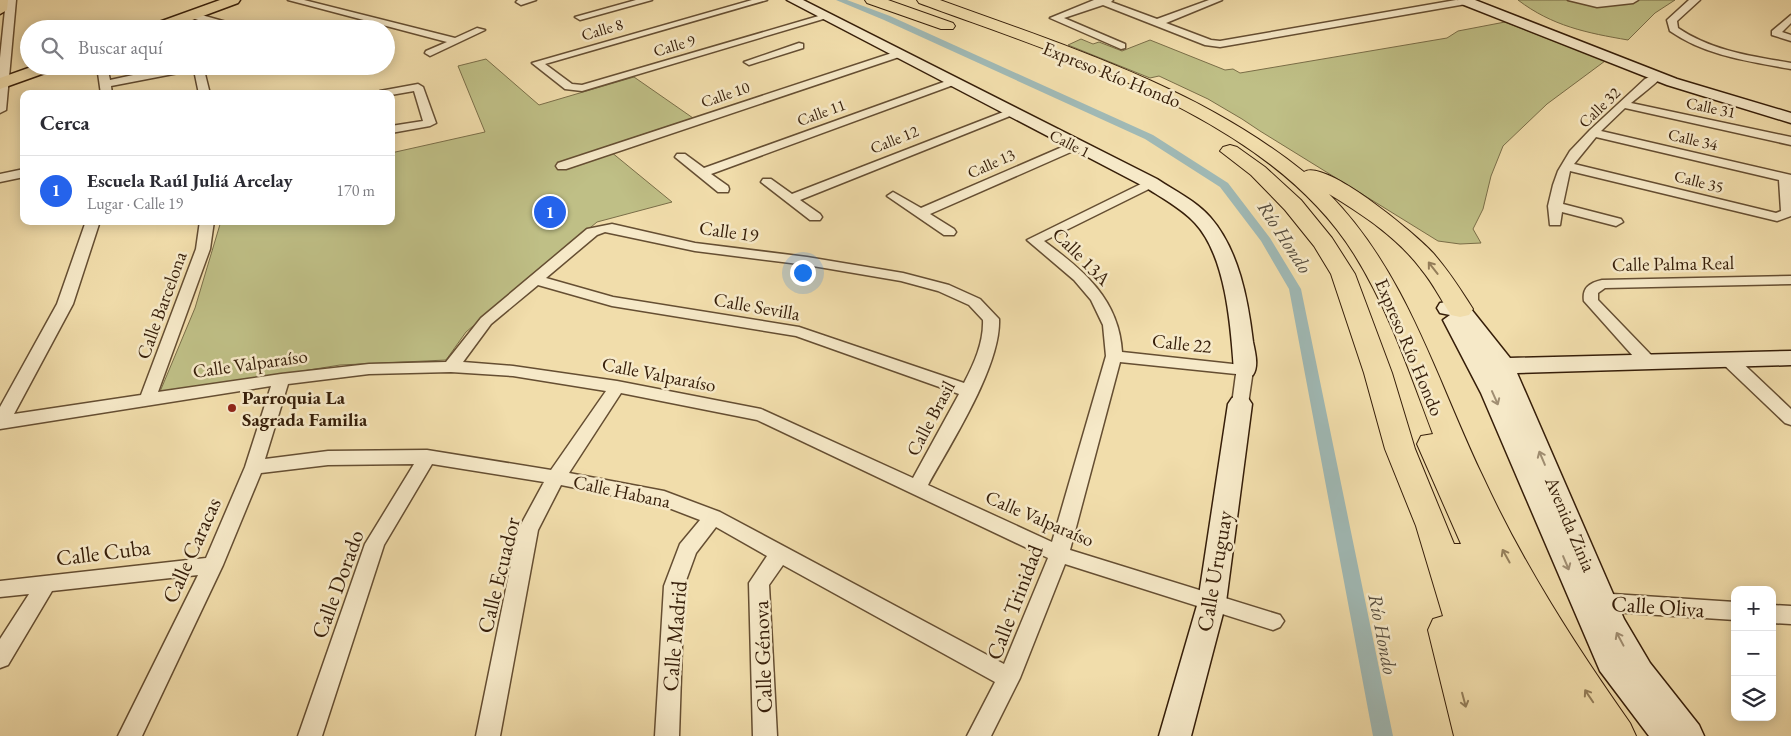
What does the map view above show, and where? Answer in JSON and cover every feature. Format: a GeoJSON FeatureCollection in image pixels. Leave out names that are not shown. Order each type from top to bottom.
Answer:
{"type":"FeatureCollection","features":[{"type":"Feature","properties":{"kind":"highway","name":"Expreso Río Hondo"},"geometry":{"type":"LineString","coordinates":[[873,0],[1037,56],[1153,106],[1203,133]]}},
{"type":"Feature","properties":{"kind":"highway"},"geometry":{"type":"LineString","coordinates":[[890,0],[993,34],[1146,96],[1178,111],[1230,141],[1272,172],[1333,238],[1366,300],[1462,541],[1525,690],[1551,736]]}},
{"type":"Feature","properties":{"kind":"highway"},"geometry":{"type":"LineString","coordinates":[[917,0],[1151,94],[1216,126],[1278,171],[1325,217],[1355,258],[1380,302],[1462,541],[1474,617],[1512,710],[1526,736]]}},
{"type":"Feature","properties":{"kind":"highway","name":"Expreso Río Hondo"},"geometry":{"type":"LineString","coordinates":[[925,0],[1092,64],[1188,104],[1237,134],[1311,188],[1337,216],[1369,258],[1396,303],[1447,434],[1485,517],[1553,640],[1616,736]]}},
{"type":"Feature","properties":{"kind":"highway"},"geometry":{"type":"LineString","coordinates":[[953,0],[1092,64]]}},
{"type":"Feature","properties":{"kind":"highway"},"geometry":{"type":"LineString","coordinates":[[1188,104],[1209,112],[1242,131],[1360,204],[1391,226],[1424,256],[1454,308]]}},
{"type":"Feature","properties":{"kind":"highway","name":"Expreso Río Hondo"},"geometry":{"type":"LineString","coordinates":[[1219,143],[1258,171],[1288,200],[1324,243],[1343,274],[1378,373],[1400,450],[1432,526],[1472,656],[1504,736]]}},
{"type":"Feature","properties":{"kind":"highway"},"geometry":{"type":"LineString","coordinates":[[1400,450],[1408,496],[1474,736]]}},
{"type":"Feature","properties":{"kind":"highway"},"geometry":{"type":"LineString","coordinates":[[1462,541],[1484,579],[1545,701],[1567,736]]}},
{"type":"Feature","properties":{"kind":"highway"},"geometry":{"type":"LineString","coordinates":[[1462,541],[1510,608],[1591,736]]}},
{"type":"Feature","properties":{"kind":"main road"},"geometry":{"type":"LineString","coordinates":[[0,10],[1,0]]}},
{"type":"Feature","properties":{"kind":"main road"},"geometry":{"type":"LineString","coordinates":[[178,20],[233,0]]}},
{"type":"Feature","properties":{"kind":"main road"},"geometry":{"type":"LineString","coordinates":[[1,83],[24,75]]}},
{"type":"Feature","properties":{"kind":"street"},"geometry":{"type":"LineString","coordinates":[[0,110],[1,83],[11,0]]}},
{"type":"Feature","properties":{"kind":"street"},"geometry":{"type":"LineString","coordinates":[[293,0],[373,20]]}},
{"type":"Feature","properties":{"kind":"street"},"geometry":{"type":"LineString","coordinates":[[521,2],[531,0]]}},
{"type":"Feature","properties":{"kind":"street"},"geometry":{"type":"LineString","coordinates":[[580,17],[647,0]]}},
{"type":"Feature","properties":{"kind":"street","name":"Calle 8"},"geometry":{"type":"LineString","coordinates":[[538,63],[762,0]]}},
{"type":"Feature","properties":{"kind":"street","name":"Calle 1"},"geometry":{"type":"LineString","coordinates":[[794,0],[1151,183],[1186,206],[1208,226],[1237,298],[1245,370]]}},
{"type":"Feature","properties":{"kind":"street"},"geometry":{"type":"LineString","coordinates":[[1158,23],[1217,0]]}},
{"type":"Feature","properties":{"kind":"street"},"geometry":{"type":"LineString","coordinates":[[1574,0],[1597,4],[1634,0]]}},
{"type":"Feature","properties":{"kind":"street"},"geometry":{"type":"LineString","coordinates":[[1695,0],[1672,20],[1673,29],[1684,38],[1733,55],[1791,66]]}},
{"type":"Feature","properties":{"kind":"street"},"geometry":{"type":"LineString","coordinates":[[1121,46],[1055,18],[1103,1],[1208,43],[1220,44],[1465,1],[1658,76],[1729,101],[1791,118]]}},
{"type":"Feature","properties":{"kind":"street"},"geometry":{"type":"LineString","coordinates":[[192,15],[210,20]]}},
{"type":"Feature","properties":{"kind":"street","name":"Calle 9"},"geometry":{"type":"LineString","coordinates":[[538,63],[569,87],[582,88],[825,17]]}},
{"type":"Feature","properties":{"kind":"street"},"geometry":{"type":"LineString","coordinates":[[1791,18],[1775,33],[1791,38]]}},
{"type":"Feature","properties":{"kind":"street"},"geometry":{"type":"LineString","coordinates":[[395,26],[456,41]]}},
{"type":"Feature","properties":{"kind":"street"},"geometry":{"type":"LineString","coordinates":[[430,54],[480,30]]}},
{"type":"Feature","properties":{"kind":"street"},"geometry":{"type":"LineString","coordinates":[[752,38],[778,53]]}},
{"type":"Feature","properties":{"kind":"street"},"geometry":{"type":"LineString","coordinates":[[749,62],[799,46]]}},
{"type":"Feature","properties":{"kind":"street","name":"Calle 10"},"geometry":{"type":"LineString","coordinates":[[562,166],[898,54]]}},
{"type":"Feature","properties":{"kind":"street"},"geometry":{"type":"LineString","coordinates":[[104,75],[107,89],[160,75]]}},
{"type":"Feature","properties":{"kind":"street"},"geometry":{"type":"LineString","coordinates":[[200,75],[204,90]]}},
{"type":"Feature","properties":{"kind":"street","name":"Calle 32"},"geometry":{"type":"LineString","coordinates":[[1567,166],[1594,133],[1649,81],[1658,76]]}},
{"type":"Feature","properties":{"kind":"street","name":"Calle 11"},"geometry":{"type":"LineString","coordinates":[[702,172],[952,82]]}},
{"type":"Feature","properties":{"kind":"street"},"geometry":{"type":"LineString","coordinates":[[395,91],[418,86],[430,123],[395,129]]}},
{"type":"Feature","properties":{"kind":"street","name":"Calle 31"},"geometry":{"type":"LineString","coordinates":[[1625,105],[1791,141]]}},
{"type":"Feature","properties":{"kind":"street","name":"Calle 12"},"geometry":{"type":"LineString","coordinates":[[791,199],[1011,112]]}},
{"type":"Feature","properties":{"kind":"street","name":"Calle 34"},"geometry":{"type":"LineString","coordinates":[[1594,133],[1788,178]]}},
{"type":"Feature","properties":{"kind":"street","name":"Calle 13"},"geometry":{"type":"LineString","coordinates":[[920,213],[1076,145]]}},
{"type":"Feature","properties":{"kind":"street"},"geometry":{"type":"LineString","coordinates":[[682,157],[723,190]]}},
{"type":"Feature","properties":{"kind":"street"},"geometry":{"type":"LineString","coordinates":[[1555,222],[1555,206],[1567,166]]}},
{"type":"Feature","properties":{"kind":"street","name":"Calle 35"},"geometry":{"type":"LineString","coordinates":[[1567,166],[1777,217],[1788,213],[1788,178]]}},
{"type":"Feature","properties":{"kind":"street"},"geometry":{"type":"LineString","coordinates":[[0,178],[20,174]]}},
{"type":"Feature","properties":{"kind":"street"},"geometry":{"type":"LineString","coordinates":[[767,182],[815,217]]}},
{"type":"Feature","properties":{"kind":"street","name":"Calle 13A"},"geometry":{"type":"LineString","coordinates":[[1104,393],[1114,356],[1111,326],[1096,295],[1071,267],[1034,240],[1151,183]]}},
{"type":"Feature","properties":{"kind":"street"},"geometry":{"type":"LineString","coordinates":[[892,196],[949,232]]}},
{"type":"Feature","properties":{"kind":"street"},"geometry":{"type":"LineString","coordinates":[[1555,206],[1616,222]]}},
{"type":"Feature","properties":{"kind":"street"},"geometry":{"type":"LineString","coordinates":[[0,422],[65,304],[92,225]]}},
{"type":"Feature","properties":{"kind":"street","name":"Calle Barcelona"},"geometry":{"type":"LineString","coordinates":[[147,400],[202,248],[206,225]]}},
{"type":"Feature","properties":{"kind":"street","name":"Calle 19"},"geometry":{"type":"LineString","coordinates":[[451,367],[486,321],[592,232],[607,228],[695,247],[886,273],[953,292],[978,303],[992,320],[991,343],[979,369]]}},
{"type":"Feature","properties":{"kind":"street","name":"Calle Sevilla"},"geometry":{"type":"LineString","coordinates":[[534,279],[612,301],[798,332],[969,391]]}},
{"type":"Feature","properties":{"kind":"street","name":"Calle Palma Real"},"geometry":{"type":"LineString","coordinates":[[1647,361],[1591,301],[1590,290],[1602,284],[1791,280]]}},
{"type":"Feature","properties":{"kind":"street","name":"Avenida Zinia"},"geometry":{"type":"LineString","coordinates":[[1454,308],[1491,366],[1593,601],[1611,662],[1668,736]]}},
{"type":"Feature","properties":{"kind":"street","name":"Calle 22"},"geometry":{"type":"LineString","coordinates":[[1114,356],[1245,370]]}},
{"type":"Feature","properties":{"kind":"street"},"geometry":{"type":"LineString","coordinates":[[1491,366],[1791,358]]}},
{"type":"Feature","properties":{"kind":"street"},"geometry":{"type":"LineString","coordinates":[[1728,359],[1791,419]]}},
{"type":"Feature","properties":{"kind":"street","name":"Calle Valparaíso"},"geometry":{"type":"LineString","coordinates":[[0,422],[282,379],[369,369],[451,367],[513,371],[617,387],[761,415],[1059,554],[1273,621]]}},
{"type":"Feature","properties":{"kind":"street","name":"Calle Brasil"},"geometry":{"type":"LineString","coordinates":[[917,487],[979,369]]}},
{"type":"Feature","properties":{"kind":"street"},"geometry":{"type":"LineString","coordinates":[[1240,404],[1245,370]]}},
{"type":"Feature","properties":{"kind":"street","name":"Calle Caracas"},"geometry":{"type":"LineString","coordinates":[[130,736],[213,564],[254,467],[282,379]]}},
{"type":"Feature","properties":{"kind":"street","name":"Calle Ecuador"},"geometry":{"type":"LineString","coordinates":[[488,736],[528,530],[556,477],[617,387]]}},
{"type":"Feature","properties":{"kind":"street","name":"Calle Trinidad"},"geometry":{"type":"LineString","coordinates":[[979,736],[1009,678],[1059,554],[1104,393]]}},
{"type":"Feature","properties":{"kind":"street","name":"Calle Uruguay"},"geometry":{"type":"LineString","coordinates":[[1175,736],[1212,602],[1240,404]]}},
{"type":"Feature","properties":{"kind":"street","name":"Calle Habana"},"geometry":{"type":"LineString","coordinates":[[254,467],[328,458],[427,457],[556,477],[664,498],[713,517],[1009,678]]}},
{"type":"Feature","properties":{"kind":"street","name":"Calle Dorado"},"geometry":{"type":"LineString","coordinates":[[310,736],[375,544],[427,457]]}},
{"type":"Feature","properties":{"kind":"street","name":"Calle Madrid"},"geometry":{"type":"LineString","coordinates":[[667,736],[674,586],[687,550],[713,517]]}},
{"type":"Feature","properties":{"kind":"street","name":"Calle Génova"},"geometry":{"type":"LineString","coordinates":[[765,736],[760,583],[780,554]]}},
{"type":"Feature","properties":{"kind":"street","name":"Calle Cuba"},"geometry":{"type":"LineString","coordinates":[[0,589],[213,564]]}},
{"type":"Feature","properties":{"kind":"street"},"geometry":{"type":"LineString","coordinates":[[0,658],[46,584]]}},
{"type":"Feature","properties":{"kind":"street","name":"Avenida Zinia"},"geometry":{"type":"LineString","coordinates":[[1593,601],[1612,624],[1638,673],[1688,736]]}},
{"type":"Feature","properties":{"kind":"street","name":"Calle Oliva"},"geometry":{"type":"LineString","coordinates":[[1593,601],[1731,611]]}},
{"type":"Feature","properties":{"kind":"street"},"geometry":{"type":"LineString","coordinates":[[1776,614],[1791,615]]}},
{"type":"Feature","properties":{"kind":"green space"},"geometry":{"type":"Polygon","coordinates":[[[1518,0],[1675,0],[1655,13],[1628,40],[1570,27],[1544,16],[1518,0]]]}},
{"type":"Feature","properties":{"kind":"green space"},"geometry":{"type":"Polygon","coordinates":[[[1505,22],[1605,61],[1547,104],[1503,146],[1491,176],[1483,209],[1473,229],[1481,243],[1460,244],[1438,241],[1208,99],[1159,76],[1150,78],[1068,45],[1081,39],[1093,44],[1099,42],[1122,51],[1150,40],[1225,70],[1233,69],[1240,73],[1447,38],[1458,31],[1505,22]]]}},
{"type":"Feature","properties":{"kind":"green space"},"geometry":{"type":"Polygon","coordinates":[[[486,59],[539,105],[634,77],[693,118],[605,147],[672,202],[597,222],[466,332],[446,360],[340,365],[159,394],[195,308],[220,225],[395,225],[395,152],[485,132],[458,66],[486,59]]]}},
{"type":"Feature","properties":{"kind":"waterway","name":"Río Hondo"},"geometry":{"type":"LineString","coordinates":[[840,0],[887,18],[1149,137],[1224,185],[1266,240],[1295,289],[1383,736]]}},
{"type":"Feature","properties":{"kind":"place","name":"Escuela Raúl Juliá Arcelay"},"geometry":{"type":"Point","coordinates":[550,212]}},
{"type":"Feature","properties":{"kind":"place","name":"Parroquia La Sagrada Familia"},"geometry":{"type":"Point","coordinates":[232,408]}}]}
